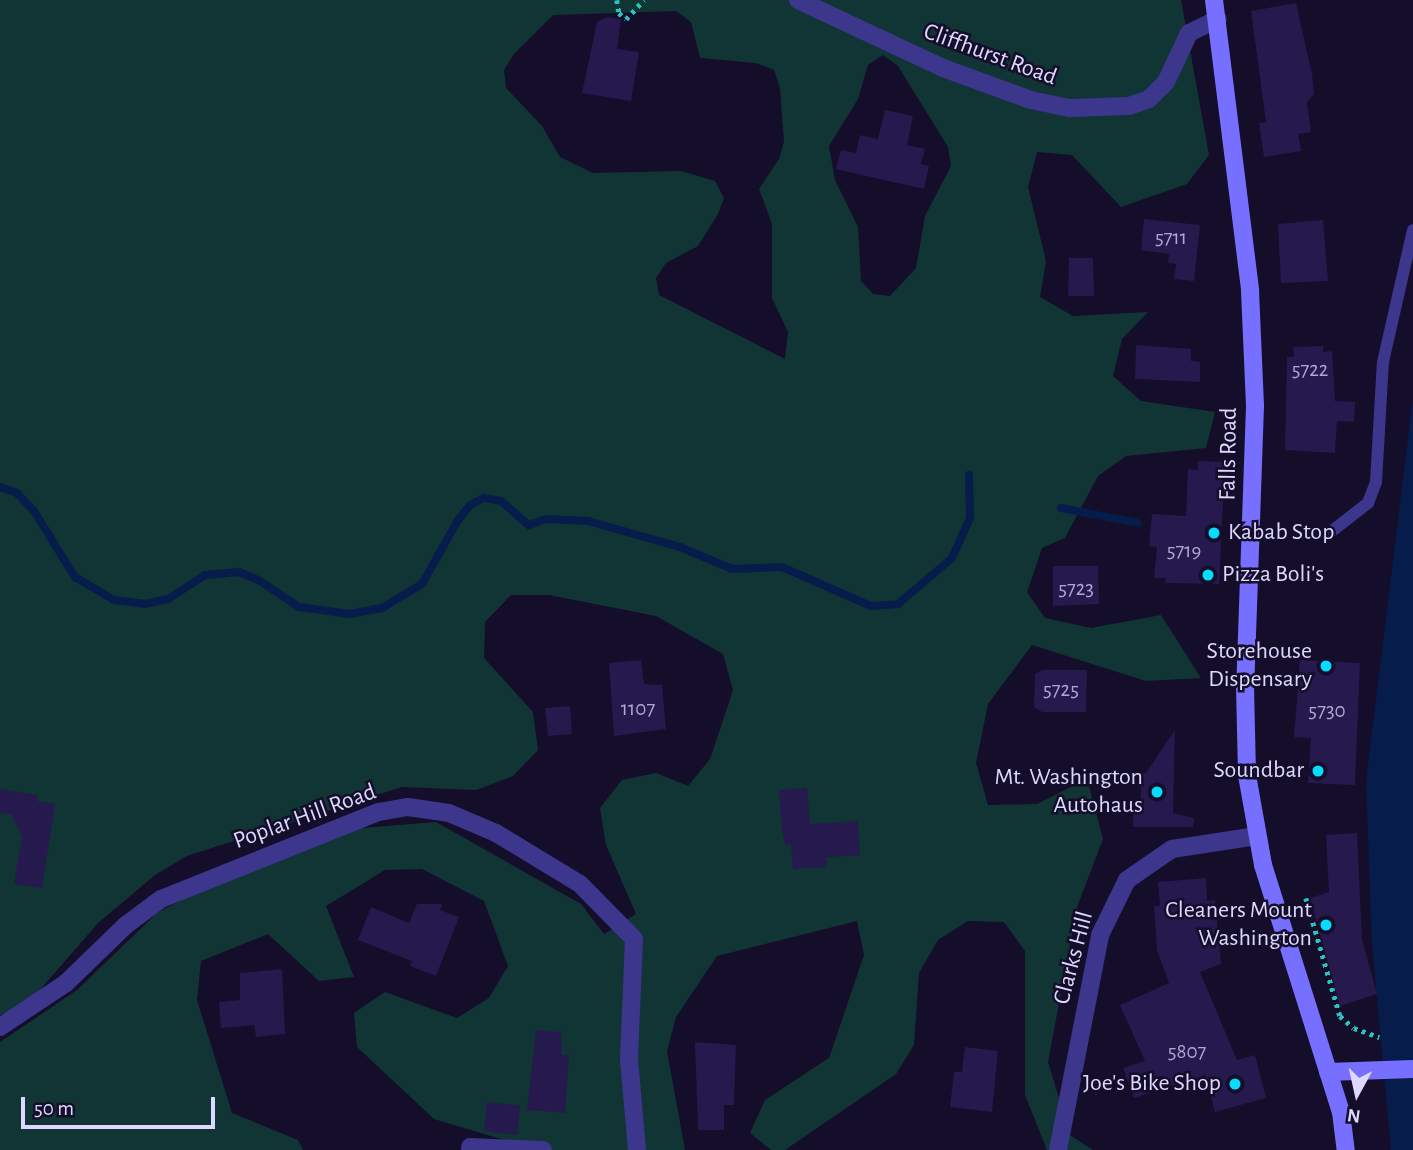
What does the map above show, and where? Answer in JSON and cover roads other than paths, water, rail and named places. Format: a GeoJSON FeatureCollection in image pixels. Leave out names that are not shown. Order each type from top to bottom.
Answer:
{"type":"FeatureCollection","features":[{"type":"Feature","properties":{"kind":"main road","name":"Falls Road"},"geometry":{"type":"LineString","coordinates":[[1214,0],[1250,291],[1255,406],[1245,687],[1247,775],[1257,836],[1328,1072],[1346,1150]]}},
{"type":"Feature","properties":{"kind":"main road"},"geometry":{"type":"LineString","coordinates":[[1328,1072],[1413,1069]]}},
{"type":"Feature","properties":{"kind":"street","name":"Cliffhurst Road"},"geometry":{"type":"LineString","coordinates":[[799,0],[943,68],[1031,100],[1070,108],[1129,106],[1149,99],[1166,82],[1189,33],[1218,19]]}},
{"type":"Feature","properties":{"kind":"street","name":"Poplar Hill Road"},"geometry":{"type":"LineString","coordinates":[[0,1027],[66,983],[126,925],[161,898],[379,812],[408,807],[449,813],[496,833],[580,884],[634,939],[629,1059],[637,1150]]}},
{"type":"Feature","properties":{"kind":"street","name":"Clarks Hill"},"geometry":{"type":"LineString","coordinates":[[1058,1150],[1100,934],[1127,880],[1172,849],[1257,836]]}},
{"type":"Feature","properties":{"kind":"street"},"geometry":{"type":"LineString","coordinates":[[470,1147],[543,1150]]}},
{"type":"Feature","properties":{"kind":"lane"},"geometry":{"type":"LineString","coordinates":[[1332,531],[1368,503],[1376,482],[1383,362],[1413,230]]}},
{"type":"Feature","properties":{"kind":"water"},"geometry":{"type":"Polygon","coordinates":[[[1413,398],[1413,1150],[1391,1150],[1372,944],[1366,782],[1413,398]]]}},
{"type":"Feature","properties":{"kind":"waterway"},"geometry":{"type":"LineString","coordinates":[[0,487],[17,493],[34,511],[75,577],[114,600],[145,604],[168,599],[205,575],[239,572],[260,581],[299,607],[350,614],[382,608],[422,584],[458,520],[470,505],[484,498],[501,501],[529,525],[546,519],[588,521],[680,547],[732,569],[782,567],[871,606],[898,604],[952,558],[970,518],[969,475]]}},
{"type":"Feature","properties":{"kind":"waterway"},"geometry":{"type":"LineString","coordinates":[[1061,508],[1138,523]]}},
{"type":"Feature","properties":{"kind":"place","name":"Kabab Stop"},"geometry":{"type":"Point","coordinates":[1214,533]}},
{"type":"Feature","properties":{"kind":"place","name":"Pizza Boli's"},"geometry":{"type":"Point","coordinates":[1208,575]}},
{"type":"Feature","properties":{"kind":"place","name":"Storehouse Dispensary"},"geometry":{"type":"Point","coordinates":[1326,666]}},
{"type":"Feature","properties":{"kind":"place","name":"Soundbar"},"geometry":{"type":"Point","coordinates":[1318,771]}},
{"type":"Feature","properties":{"kind":"place","name":"Mt. Washington Autohaus"},"geometry":{"type":"Point","coordinates":[1157,792]}},
{"type":"Feature","properties":{"kind":"place","name":"Cleaners Mount Washington"},"geometry":{"type":"Point","coordinates":[1326,925]}},
{"type":"Feature","properties":{"kind":"place","name":"Joe's Bike Shop"},"geometry":{"type":"Point","coordinates":[1235,1084]}}]}
